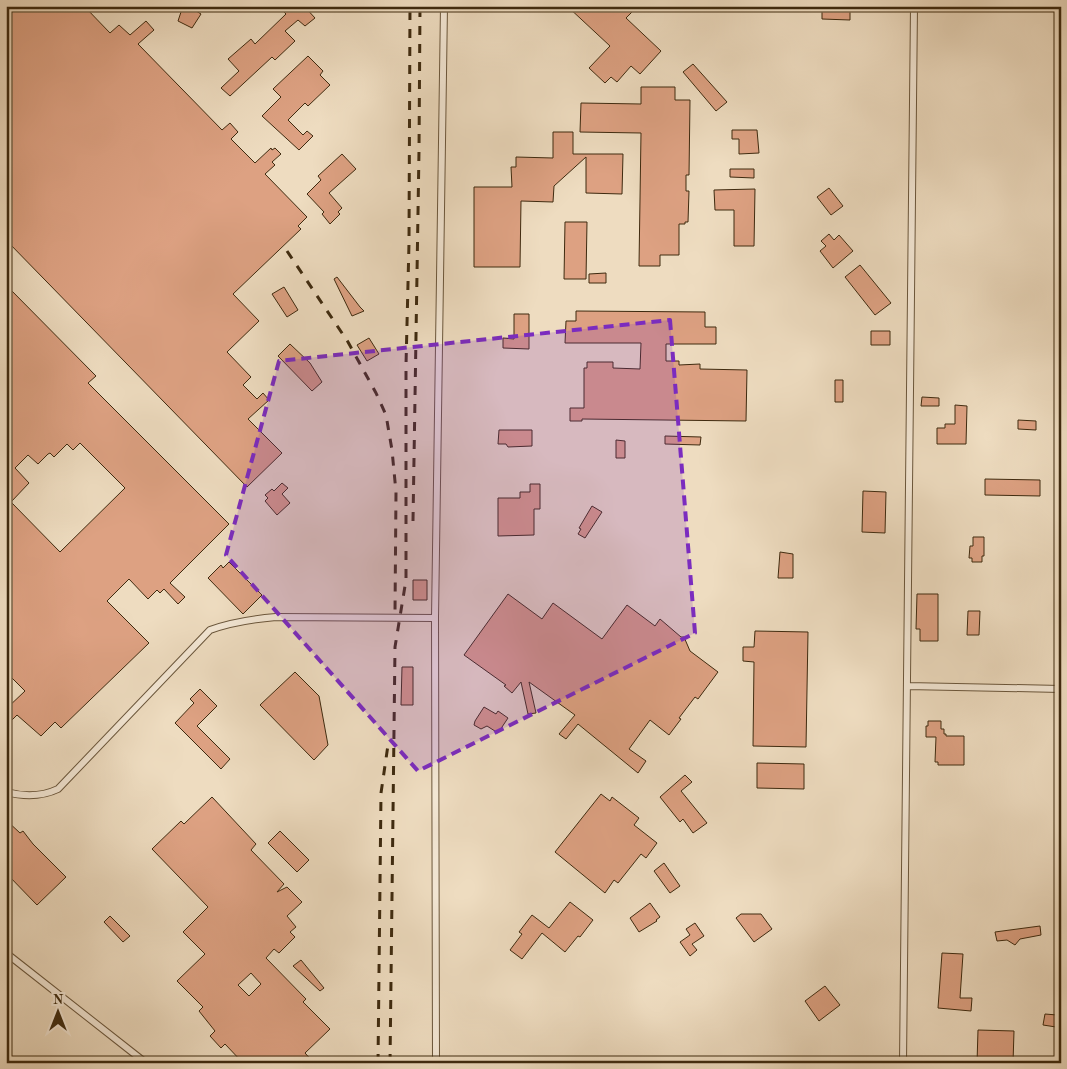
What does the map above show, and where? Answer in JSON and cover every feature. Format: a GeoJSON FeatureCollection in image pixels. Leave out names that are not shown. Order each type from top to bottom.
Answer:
{"type":"FeatureCollection","features":[{"type":"Feature","properties":{"kind":"lane"},"geometry":{"type":"LineString","coordinates":[[436,1063],[435,618],[444,6]]}},
{"type":"Feature","properties":{"kind":"lane"},"geometry":{"type":"LineString","coordinates":[[903,1063],[914,6]]}},
{"type":"Feature","properties":{"kind":"lane"},"geometry":{"type":"LineString","coordinates":[[6,792],[46,795],[58,789],[210,630],[250,619],[276,617],[435,618]]}},
{"type":"Feature","properties":{"kind":"lane"},"geometry":{"type":"LineString","coordinates":[[907,686],[1061,689]]}},
{"type":"Feature","properties":{"kind":"lane"},"geometry":{"type":"LineString","coordinates":[[6,953],[146,1063]]}},
{"type":"Feature","properties":{"kind":"highlighted area"},"geometry":{"type":"Polygon","coordinates":[[[670,320],[695,633],[418,771],[226,555],[279,361],[670,320]]]}},
{"type":"Feature","properties":{"kind":"building"},"geometry":{"type":"Polygon","coordinates":[[[6,6],[84,6],[110,33],[119,25],[130,35],[146,21],[154,30],[138,44],[222,130],[230,123],[238,132],[231,139],[255,163],[271,148],[272,150],[275,148],[281,154],[272,162],[275,165],[265,174],[307,217],[298,226],[301,229],[233,294],[259,321],[227,352],[251,377],[243,385],[257,399],[263,393],[269,400],[248,419],[282,453],[247,487],[6,240],[6,6]]]}},
{"type":"Feature","properties":{"kind":"building"},"geometry":{"type":"Polygon","coordinates":[[[183,6],[194,6],[193,9],[201,14],[192,28],[178,21],[183,6]]]}},
{"type":"Feature","properties":{"kind":"building"},"geometry":{"type":"Polygon","coordinates":[[[290,6],[304,6],[315,18],[305,26],[298,20],[285,31],[295,41],[275,60],[272,57],[230,96],[221,88],[239,71],[228,59],[251,39],[255,44],[286,14],[284,12],[290,6]]]}},
{"type":"Feature","properties":{"kind":"building"},"geometry":{"type":"Polygon","coordinates":[[[567,6],[638,6],[626,18],[661,51],[640,74],[631,66],[617,82],[611,77],[605,83],[589,68],[610,46],[567,6]]]}},
{"type":"Feature","properties":{"kind":"building"},"geometry":{"type":"Polygon","coordinates":[[[822,11],[850,11],[850,20],[822,19],[822,11]]]}},
{"type":"Feature","properties":{"kind":"building"},"geometry":{"type":"Polygon","coordinates":[[[308,56],[323,71],[320,75],[330,85],[308,106],[305,103],[288,120],[303,135],[307,131],[313,136],[299,150],[262,116],[281,97],[273,89],[308,56]]]}},
{"type":"Feature","properties":{"kind":"building"},"geometry":{"type":"Polygon","coordinates":[[[693,64],[727,102],[716,111],[683,72],[693,64]]]}},
{"type":"Feature","properties":{"kind":"building"},"geometry":{"type":"Polygon","coordinates":[[[641,87],[675,87],[675,100],[690,100],[689,175],[686,175],[686,191],[689,191],[688,222],[679,224],[679,255],[660,255],[660,266],[639,266],[641,133],[580,132],[581,103],[641,104],[641,87]]]}},
{"type":"Feature","properties":{"kind":"building"},"geometry":{"type":"Polygon","coordinates":[[[732,130],[757,130],[759,153],[739,154],[739,139],[732,139],[732,130]]]}},
{"type":"Feature","properties":{"kind":"building"},"geometry":{"type":"Polygon","coordinates":[[[553,132],[573,132],[573,154],[623,154],[622,194],[586,193],[586,157],[554,186],[553,202],[521,201],[520,267],[474,267],[474,187],[512,187],[511,167],[516,167],[516,157],[553,158],[553,132]]]}},
{"type":"Feature","properties":{"kind":"building"},"geometry":{"type":"Polygon","coordinates":[[[342,154],[356,169],[329,193],[342,208],[338,212],[340,214],[330,224],[322,214],[324,212],[307,194],[321,180],[318,176],[342,154]]]}},
{"type":"Feature","properties":{"kind":"building"},"geometry":{"type":"Polygon","coordinates":[[[730,169],[754,169],[754,178],[730,177],[730,169]]]}},
{"type":"Feature","properties":{"kind":"building"},"geometry":{"type":"Polygon","coordinates":[[[829,188],[843,206],[831,215],[817,197],[829,188]]]}},
{"type":"Feature","properties":{"kind":"building"},"geometry":{"type":"Polygon","coordinates":[[[755,189],[754,246],[734,246],[734,210],[715,210],[714,190],[755,189]]]}},
{"type":"Feature","properties":{"kind":"building"},"geometry":{"type":"Polygon","coordinates":[[[565,222],[587,222],[586,279],[564,279],[565,222]]]}},
{"type":"Feature","properties":{"kind":"building"},"geometry":{"type":"Polygon","coordinates":[[[829,234],[834,240],[839,235],[853,251],[833,268],[820,251],[826,246],[821,241],[829,234]]]}},
{"type":"Feature","properties":{"kind":"building"},"geometry":{"type":"Polygon","coordinates":[[[860,265],[891,303],[875,315],[845,277],[860,265]]]}},
{"type":"Feature","properties":{"kind":"building"},"geometry":{"type":"Polygon","coordinates":[[[606,273],[606,283],[589,283],[589,274],[606,273]]]}},
{"type":"Feature","properties":{"kind":"building"},"geometry":{"type":"Polygon","coordinates":[[[337,277],[364,311],[352,316],[334,279],[337,277]]]}},
{"type":"Feature","properties":{"kind":"building"},"geometry":{"type":"Polygon","coordinates":[[[6,285],[96,376],[88,383],[229,524],[170,583],[185,597],[178,604],[164,589],[160,593],[157,590],[148,599],[129,579],[107,601],[149,643],[61,728],[55,722],[41,736],[17,715],[6,726],[6,709],[25,691],[12,678],[6,684],[6,285]],[[80,443],[73,450],[67,444],[54,457],[50,453],[38,464],[28,455],[15,468],[29,483],[11,502],[60,552],[125,488],[80,443]]]}},
{"type":"Feature","properties":{"kind":"building"},"geometry":{"type":"Polygon","coordinates":[[[284,287],[298,310],[287,317],[272,294],[284,287]]]}},
{"type":"Feature","properties":{"kind":"building"},"geometry":{"type":"Polygon","coordinates":[[[576,311],[705,312],[705,327],[716,327],[716,344],[666,344],[666,361],[679,361],[679,365],[700,364],[700,369],[747,370],[746,421],[582,419],[582,421],[570,421],[570,408],[584,408],[584,368],[587,368],[587,362],[613,362],[613,368],[640,369],[641,343],[565,343],[566,321],[576,321],[576,311]]]}},
{"type":"Feature","properties":{"kind":"building"},"geometry":{"type":"Polygon","coordinates":[[[514,314],[529,314],[529,349],[503,348],[503,338],[514,339],[514,314]]]}},
{"type":"Feature","properties":{"kind":"building"},"geometry":{"type":"Polygon","coordinates":[[[871,331],[890,331],[890,345],[871,345],[871,331]]]}},
{"type":"Feature","properties":{"kind":"building"},"geometry":{"type":"Polygon","coordinates":[[[369,338],[379,354],[367,361],[357,345],[369,338]]]}},
{"type":"Feature","properties":{"kind":"building"},"geometry":{"type":"Polygon","coordinates":[[[290,344],[310,363],[322,382],[312,391],[278,356],[290,344]]]}},
{"type":"Feature","properties":{"kind":"building"},"geometry":{"type":"Polygon","coordinates":[[[835,380],[843,380],[843,402],[835,402],[835,380]]]}},
{"type":"Feature","properties":{"kind":"building"},"geometry":{"type":"Polygon","coordinates":[[[922,397],[939,398],[939,406],[921,406],[922,397]]]}},
{"type":"Feature","properties":{"kind":"building"},"geometry":{"type":"Polygon","coordinates":[[[955,405],[967,406],[966,444],[937,444],[937,428],[945,428],[945,424],[955,424],[955,405]]]}},
{"type":"Feature","properties":{"kind":"building"},"geometry":{"type":"Polygon","coordinates":[[[1018,420],[1036,421],[1036,430],[1018,429],[1018,420]]]}},
{"type":"Feature","properties":{"kind":"building"},"geometry":{"type":"Polygon","coordinates":[[[499,430],[532,430],[532,446],[508,447],[506,444],[498,444],[499,430]]]}},
{"type":"Feature","properties":{"kind":"building"},"geometry":{"type":"Polygon","coordinates":[[[665,436],[701,437],[700,445],[665,444],[665,436]]]}},
{"type":"Feature","properties":{"kind":"building"},"geometry":{"type":"Polygon","coordinates":[[[616,440],[625,441],[625,458],[616,458],[616,440]]]}},
{"type":"Feature","properties":{"kind":"building"},"geometry":{"type":"Polygon","coordinates":[[[985,479],[1040,480],[1040,496],[985,495],[985,479]]]}},
{"type":"Feature","properties":{"kind":"building"},"geometry":{"type":"Polygon","coordinates":[[[282,483],[288,488],[282,494],[290,503],[277,515],[265,501],[268,498],[265,495],[272,489],[274,491],[282,483]]]}},
{"type":"Feature","properties":{"kind":"building"},"geometry":{"type":"Polygon","coordinates":[[[530,484],[540,484],[540,509],[534,509],[534,535],[498,536],[498,498],[520,498],[520,492],[530,492],[530,484]]]}},
{"type":"Feature","properties":{"kind":"building"},"geometry":{"type":"Polygon","coordinates":[[[863,491],[886,492],[885,533],[862,532],[863,491]]]}},
{"type":"Feature","properties":{"kind":"building"},"geometry":{"type":"Polygon","coordinates":[[[592,506],[602,512],[585,538],[578,534],[581,529],[579,528],[592,506]]]}},
{"type":"Feature","properties":{"kind":"building"},"geometry":{"type":"Polygon","coordinates":[[[973,537],[984,537],[984,556],[982,556],[982,562],[972,562],[972,558],[969,558],[970,546],[973,546],[973,537]]]}},
{"type":"Feature","properties":{"kind":"building"},"geometry":{"type":"Polygon","coordinates":[[[780,552],[793,554],[793,578],[778,578],[780,552]]]}},
{"type":"Feature","properties":{"kind":"building"},"geometry":{"type":"Polygon","coordinates":[[[229,562],[262,595],[243,614],[208,578],[221,565],[223,568],[229,562]]]}},
{"type":"Feature","properties":{"kind":"building"},"geometry":{"type":"Polygon","coordinates":[[[413,580],[427,580],[427,600],[413,600],[413,580]]]}},
{"type":"Feature","properties":{"kind":"building"},"geometry":{"type":"Polygon","coordinates":[[[508,594],[542,619],[553,603],[602,639],[627,605],[655,626],[660,619],[681,637],[684,637],[690,651],[718,672],[698,699],[695,697],[669,735],[650,720],[629,749],[646,761],[638,773],[578,724],[566,739],[559,734],[575,715],[529,682],[536,713],[528,714],[521,682],[512,693],[504,686],[506,685],[464,655],[508,594]]]}},
{"type":"Feature","properties":{"kind":"building"},"geometry":{"type":"Polygon","coordinates":[[[917,594],[938,594],[938,641],[920,641],[920,629],[916,629],[917,594]]]}},
{"type":"Feature","properties":{"kind":"building"},"geometry":{"type":"Polygon","coordinates":[[[968,611],[980,611],[979,635],[967,635],[968,611]]]}},
{"type":"Feature","properties":{"kind":"building"},"geometry":{"type":"Polygon","coordinates":[[[755,631],[808,632],[806,747],[753,746],[754,662],[743,661],[743,647],[754,647],[755,631]]]}},
{"type":"Feature","properties":{"kind":"building"},"geometry":{"type":"Polygon","coordinates":[[[402,667],[413,667],[413,705],[401,705],[402,667]]]}},
{"type":"Feature","properties":{"kind":"building"},"geometry":{"type":"Polygon","coordinates":[[[295,672],[319,696],[328,745],[314,760],[260,705],[295,672]]]}},
{"type":"Feature","properties":{"kind":"building"},"geometry":{"type":"Polygon","coordinates":[[[200,689],[217,706],[197,726],[230,759],[221,769],[175,723],[194,703],[190,699],[200,689]]]}},
{"type":"Feature","properties":{"kind":"building"},"geometry":{"type":"Polygon","coordinates":[[[484,707],[496,714],[498,711],[508,718],[498,733],[487,726],[481,729],[474,725],[484,707]]]}},
{"type":"Feature","properties":{"kind":"building"},"geometry":{"type":"Polygon","coordinates":[[[928,721],[941,721],[941,729],[944,729],[946,736],[964,736],[964,765],[938,765],[938,762],[935,762],[936,737],[926,737],[928,721]]]}},
{"type":"Feature","properties":{"kind":"building"},"geometry":{"type":"Polygon","coordinates":[[[757,763],[804,764],[804,789],[757,788],[757,763]]]}},
{"type":"Feature","properties":{"kind":"building"},"geometry":{"type":"Polygon","coordinates":[[[685,775],[692,782],[681,791],[707,823],[693,833],[683,819],[680,822],[660,797],[685,775]]]}},
{"type":"Feature","properties":{"kind":"building"},"geometry":{"type":"Polygon","coordinates":[[[601,794],[610,801],[612,797],[639,818],[634,825],[657,843],[646,858],[641,854],[618,883],[614,880],[605,893],[555,852],[601,794]]]}},
{"type":"Feature","properties":{"kind":"building"},"geometry":{"type":"Polygon","coordinates":[[[212,797],[256,844],[251,850],[284,884],[277,892],[287,887],[302,902],[287,916],[296,927],[290,932],[295,937],[279,953],[274,949],[266,958],[306,999],[303,1002],[330,1029],[305,1053],[314,1063],[243,1063],[225,1044],[221,1048],[210,1036],[215,1031],[199,1011],[203,1007],[177,981],[205,954],[183,932],[208,907],[152,849],[181,821],[184,824],[212,797]],[[251,973],[238,985],[249,996],[261,984],[251,973]]]}},
{"type":"Feature","properties":{"kind":"building"},"geometry":{"type":"Polygon","coordinates":[[[6,820],[20,833],[23,831],[33,844],[66,877],[37,905],[6,873],[6,848],[12,843],[6,836],[6,820]]]}},
{"type":"Feature","properties":{"kind":"building"},"geometry":{"type":"Polygon","coordinates":[[[280,831],[309,860],[297,872],[268,843],[280,831]]]}},
{"type":"Feature","properties":{"kind":"building"},"geometry":{"type":"Polygon","coordinates":[[[664,863],[680,886],[670,893],[654,871],[664,863]]]}},
{"type":"Feature","properties":{"kind":"building"},"geometry":{"type":"Polygon","coordinates":[[[570,902],[593,920],[565,952],[542,933],[522,959],[510,950],[522,934],[519,932],[532,915],[549,928],[570,902]]]}},
{"type":"Feature","properties":{"kind":"building"},"geometry":{"type":"Polygon","coordinates":[[[650,903],[660,917],[657,921],[639,932],[630,918],[650,903]]]}},
{"type":"Feature","properties":{"kind":"building"},"geometry":{"type":"Polygon","coordinates":[[[741,914],[761,914],[772,929],[754,942],[736,918],[741,914]]]}},
{"type":"Feature","properties":{"kind":"building"},"geometry":{"type":"Polygon","coordinates":[[[110,916],[130,936],[123,942],[104,922],[110,916]]]}},
{"type":"Feature","properties":{"kind":"building"},"geometry":{"type":"Polygon","coordinates":[[[695,923],[704,936],[692,944],[697,950],[690,956],[680,942],[690,935],[686,929],[695,923]]]}},
{"type":"Feature","properties":{"kind":"building"},"geometry":{"type":"Polygon","coordinates":[[[1040,926],[1041,935],[1020,939],[1015,945],[1007,940],[997,941],[995,932],[1040,926]]]}},
{"type":"Feature","properties":{"kind":"building"},"geometry":{"type":"Polygon","coordinates":[[[942,953],[963,954],[960,998],[972,998],[971,1011],[938,1008],[942,953]]]}},
{"type":"Feature","properties":{"kind":"building"},"geometry":{"type":"Polygon","coordinates":[[[301,960],[324,988],[320,991],[293,966],[301,960]]]}},
{"type":"Feature","properties":{"kind":"building"},"geometry":{"type":"Polygon","coordinates":[[[825,986],[840,1005],[819,1021],[805,1001],[825,986]]]}},
{"type":"Feature","properties":{"kind":"building"},"geometry":{"type":"Polygon","coordinates":[[[1045,1014],[1057,1015],[1056,1027],[1043,1025],[1045,1014]]]}},
{"type":"Feature","properties":{"kind":"building"},"geometry":{"type":"Polygon","coordinates":[[[978,1030],[1014,1031],[1013,1063],[977,1063],[978,1030]]]}},
{"type":"Feature","properties":{"kind":"railway"},"geometry":{"type":"LineString","coordinates":[[390,1063],[395,647],[406,580],[410,6]]}},
{"type":"Feature","properties":{"kind":"railway"},"geometry":{"type":"LineString","coordinates":[[413,521],[420,6]]}},
{"type":"Feature","properties":{"kind":"railway"},"geometry":{"type":"LineString","coordinates":[[287,251],[348,342],[386,415],[396,492],[395,612]]}},
{"type":"Feature","properties":{"kind":"railway"},"geometry":{"type":"LineString","coordinates":[[378,1063],[381,793],[388,745]]}}]}
